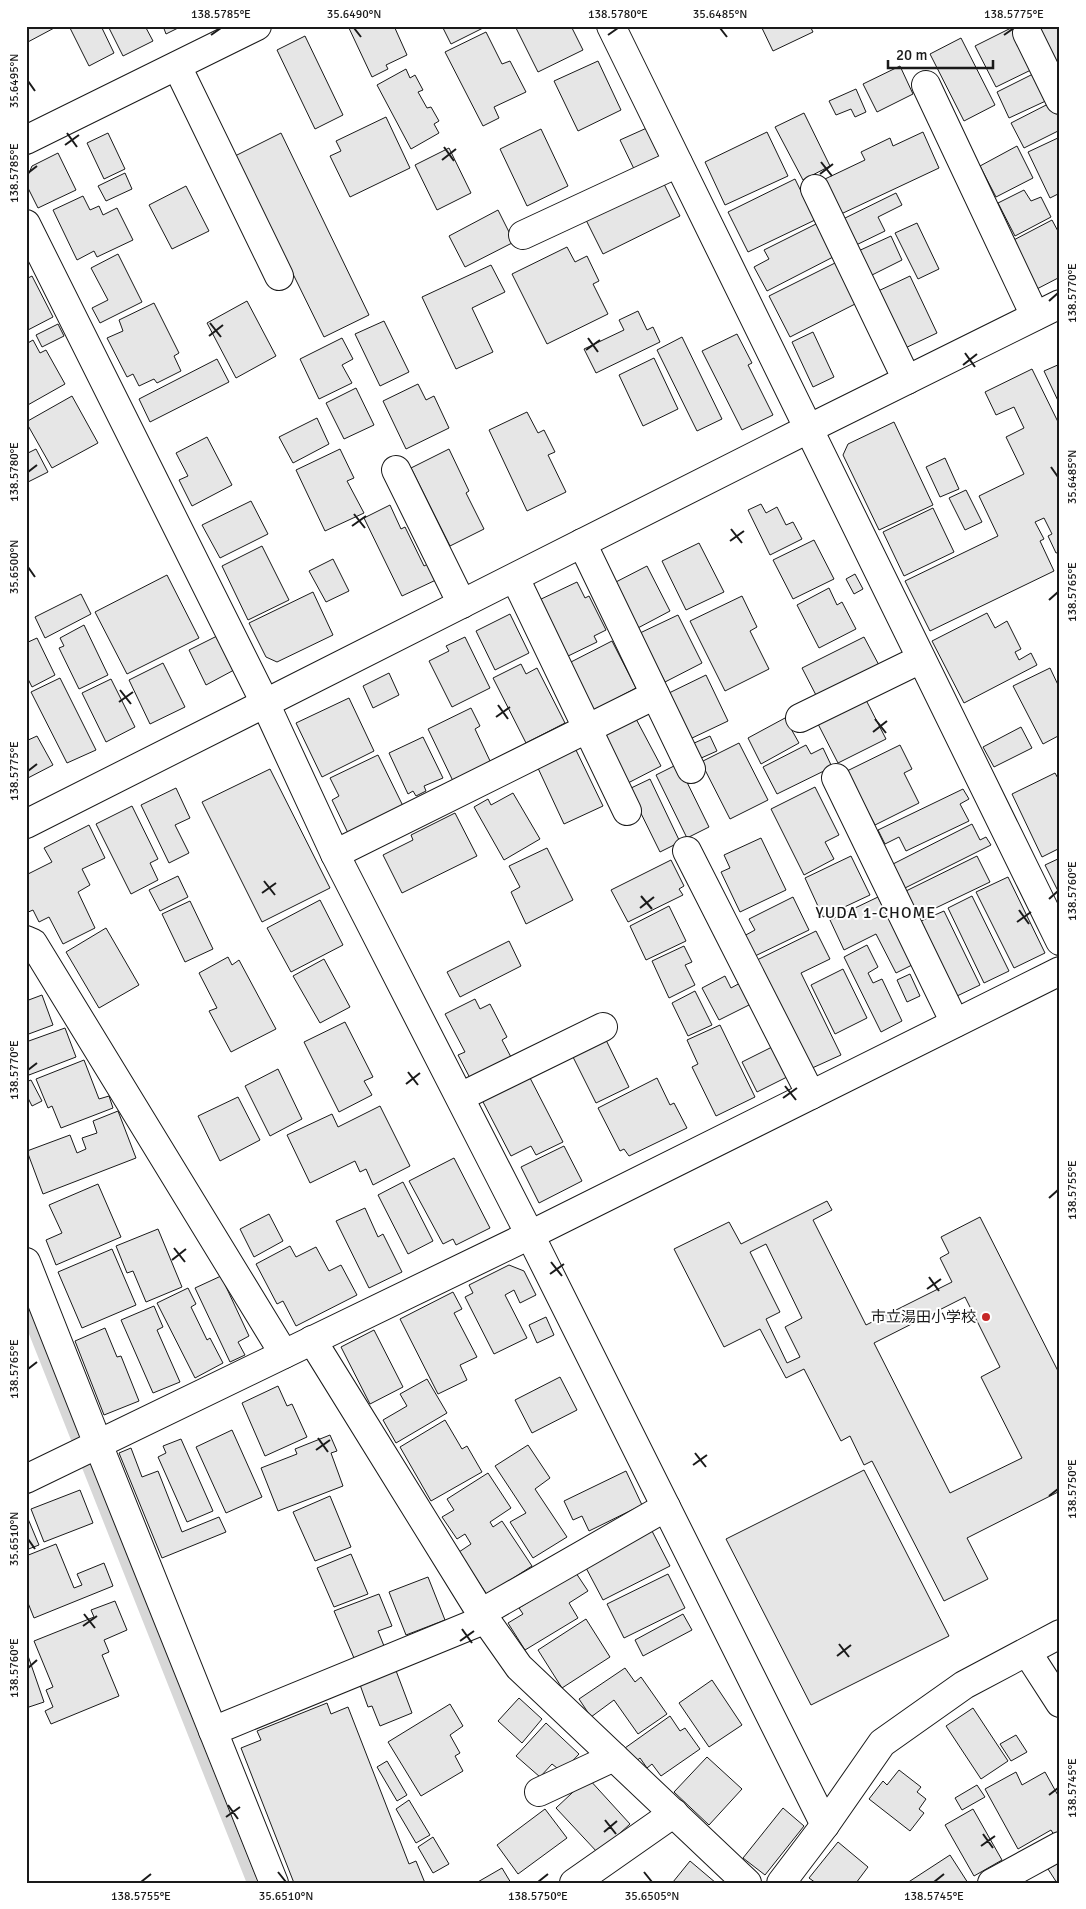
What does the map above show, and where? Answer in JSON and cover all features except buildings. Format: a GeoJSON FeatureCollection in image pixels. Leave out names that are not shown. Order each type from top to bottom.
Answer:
{"type":"FeatureCollection","features":[{"type":"Feature","properties":{"kind":"street"},"geometry":{"type":"LineString","coordinates":[[26,140],[258,26]]}},
{"type":"Feature","properties":{"kind":"street"},"geometry":{"type":"LineString","coordinates":[[611,26],[1060,940]]}},
{"type":"Feature","properties":{"kind":"street"},"geometry":{"type":"LineString","coordinates":[[1027,33],[1060,100]]}},
{"type":"Feature","properties":{"kind":"street"},"geometry":{"type":"LineString","coordinates":[[177,66],[278,276]]}},
{"type":"Feature","properties":{"kind":"street"},"geometry":{"type":"LineString","coordinates":[[926,85],[1035,316]]}},
{"type":"Feature","properties":{"kind":"street"},"geometry":{"type":"LineString","coordinates":[[523,235],[678,163]]}},
{"type":"Feature","properties":{"kind":"street"},"geometry":{"type":"LineString","coordinates":[[815,189],[906,380]]}},
{"type":"Feature","properties":{"kind":"street"},"geometry":{"type":"LineString","coordinates":[[26,224],[265,703],[335,854],[530,1235],[825,1825]]}},
{"type":"Feature","properties":{"kind":"street"},"geometry":{"type":"LineString","coordinates":[[26,824],[808,429],[1060,304]]}},
{"type":"Feature","properties":{"kind":"street"},"geometry":{"type":"LineString","coordinates":[[396,470],[462,604]]}},
{"type":"Feature","properties":{"kind":"street"},"geometry":{"type":"LineString","coordinates":[[582,544],[691,769]]}},
{"type":"Feature","properties":{"kind":"street"},"geometry":{"type":"LineString","coordinates":[[515,578],[627,811]]}},
{"type":"Feature","properties":{"kind":"street"},"geometry":{"type":"LineString","coordinates":[[800,718],[921,659]]}},
{"type":"Feature","properties":{"kind":"street"},"geometry":{"type":"LineString","coordinates":[[335,854],[655,695]]}},
{"type":"Feature","properties":{"kind":"street"},"geometry":{"type":"LineString","coordinates":[[836,778],[955,1023]]}},
{"type":"Feature","properties":{"kind":"street"},"geometry":{"type":"LineString","coordinates":[[687,852],[811,1095]]}},
{"type":"Feature","properties":{"kind":"street"},"geometry":{"type":"LineString","coordinates":[[26,940],[33,944],[284,1354]]}},
{"type":"Feature","properties":{"kind":"street"},"geometry":{"type":"LineString","coordinates":[[26,1479],[530,1235],[1060,971]]}},
{"type":"Feature","properties":{"kind":"street"},"geometry":{"type":"LineString","coordinates":[[460,1097],[603,1027]]}},
{"type":"Feature","properties":{"kind":"street"},"geometry":{"type":"LineString","coordinates":[[26,1262],[88,1449],[155,1616],[213,1731],[274,1883]]}},
{"type":"Feature","properties":{"kind":"street"},"geometry":{"type":"LineString","coordinates":[[312,1340],[484,1616],[519,1667],[747,1883]]}},
{"type":"Feature","properties":{"kind":"street"},"geometry":{"type":"LineString","coordinates":[[213,1731],[484,1616],[666,1507]]}},
{"type":"Feature","properties":{"kind":"street"},"geometry":{"type":"LineString","coordinates":[[781,1883],[825,1825],[882,1743],[964,1685],[1060,1634]]}},
{"type":"Feature","properties":{"kind":"street"},"geometry":{"type":"LineString","coordinates":[[1027,1652],[1060,1703]]}},
{"type":"Feature","properties":{"kind":"street"},"geometry":{"type":"LineString","coordinates":[[539,1792],[614,1757]]}},
{"type":"Feature","properties":{"kind":"street"},"geometry":{"type":"LineString","coordinates":[[574,1883],[674,1814]]}},
{"type":"Feature","properties":{"kind":"street"},"geometry":{"type":"LineString","coordinates":[[992,1883],[1060,1846]]}},
{"type":"Feature","properties":{"kind":"waterway"},"geometry":{"type":"LineString","coordinates":[[26,1313],[252,1883]]}},
{"type":"Feature","properties":{"kind":"place","name":"市立湯田小学校"},"geometry":{"type":"Point","coordinates":[986,1317]}},
{"type":"Feature","properties":{"kind":"district","name":"YUDA 1-CHOME"},"geometry":{"type":"Point","coordinates":[876,913]}}]}
